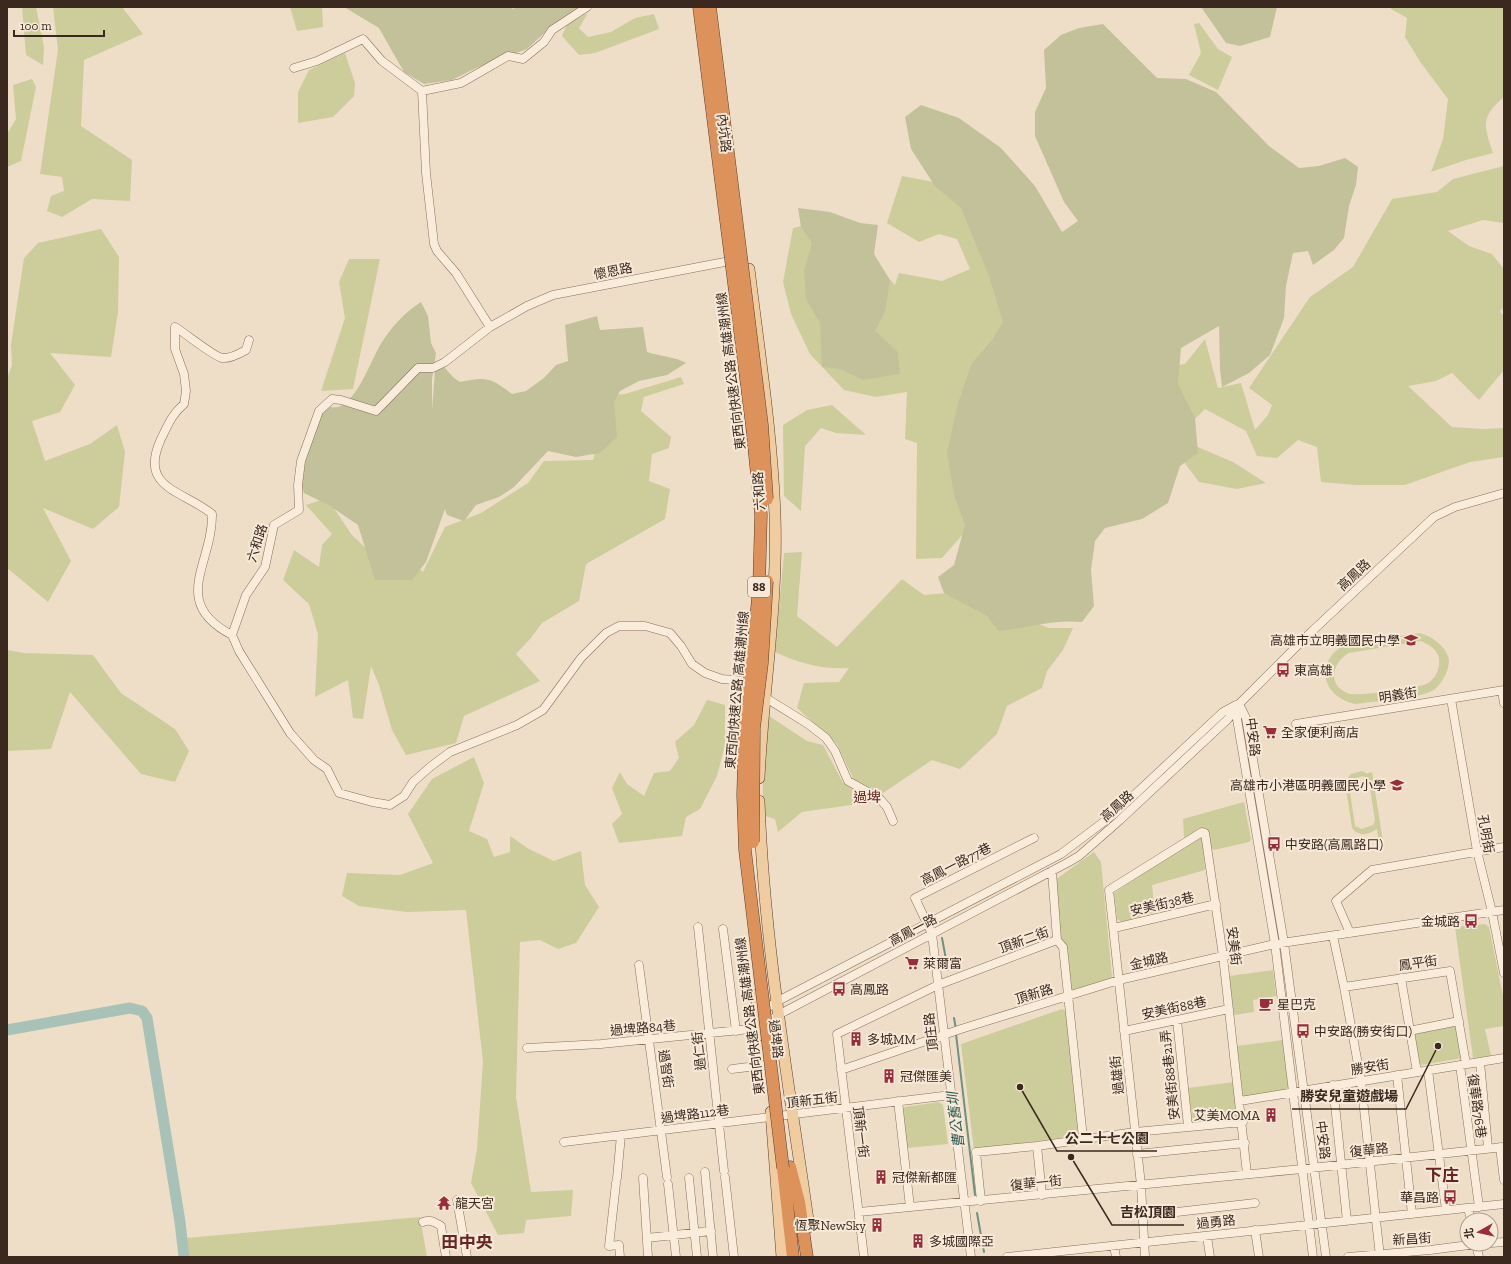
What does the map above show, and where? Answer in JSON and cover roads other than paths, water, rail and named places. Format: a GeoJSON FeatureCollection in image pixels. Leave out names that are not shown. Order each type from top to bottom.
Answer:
{"type":"FeatureCollection","features":[{"type":"Feature","properties":{"kind":"highway","name":"東西向快速公路 高雄潮州線"},"geometry":{"type":"LineString","coordinates":[[699,7],[752,426],[761,515],[759,588],[745,728],[743,795],[745,850],[787,1168],[801,1257]]}},
{"type":"Feature","properties":{"kind":"highway","name":"東西向快速公路 高雄潮州線"},"geometry":{"type":"LineString","coordinates":[[710,7],[762,425],[768,516],[767,595],[762,663],[754,728],[753,849],[787,1168],[793,1257]]}},
{"type":"Feature","properties":{"kind":"highway"},"geometry":{"type":"LineString","coordinates":[[787,1168],[784,1204],[788,1257]]}},
{"type":"Feature","properties":{"kind":"highway"},"geometry":{"type":"LineString","coordinates":[[787,1168],[800,1202],[807,1257]]}},
{"type":"Feature","properties":{"kind":"main road","name":"內坑路"},"geometry":{"type":"LineString","coordinates":[[694,7],[726,262]]}},
{"type":"Feature","properties":{"kind":"main road","name":"內坑路"},"geometry":{"type":"LineString","coordinates":[[715,7],[747,258]]}},
{"type":"Feature","properties":{"kind":"main road","name":"六和路"},"geometry":{"type":"LineString","coordinates":[[747,258],[769,426],[775,516],[774,587],[769,664],[764,697]]}},
{"type":"Feature","properties":{"kind":"main road","name":"六和路"},"geometry":{"type":"LineString","coordinates":[[726,262],[747,426],[755,515],[753,594],[745,682]]}},
{"type":"Feature","properties":{"kind":"main road","name":"過埤路"},"geometry":{"type":"LineString","coordinates":[[745,682],[738,785],[741,850],[758,1014],[771,1117],[782,1257]]}},
{"type":"Feature","properties":{"kind":"main road","name":"過埤路"},"geometry":{"type":"LineString","coordinates":[[764,697],[758,795],[760,849],[776,1002],[813,1257]]}},
{"type":"Feature","properties":{"kind":"street"},"geometry":{"type":"LineString","coordinates":[[294,68],[317,61],[364,39],[382,61],[422,90],[462,83],[508,56],[524,60],[544,42],[552,30],[587,7]]}},
{"type":"Feature","properties":{"kind":"street"},"geometry":{"type":"LineString","coordinates":[[422,90],[426,174],[434,244],[437,251],[456,273],[490,327]]}},
{"type":"Feature","properties":{"kind":"street","name":"懷恩路"},"geometry":{"type":"LineString","coordinates":[[490,327],[527,306],[553,295],[747,258]]}},
{"type":"Feature","properties":{"kind":"street"},"geometry":{"type":"LineString","coordinates":[[249,340],[246,350],[235,356],[223,358],[215,355],[175,327],[176,349],[185,380],[186,391],[184,404],[175,412],[159,444],[153,466],[163,483],[212,514],[208,542],[201,568],[198,600],[205,615],[219,628],[232,635],[239,651],[286,729],[314,760],[327,769],[339,793],[372,802],[390,805],[404,796],[419,777],[450,752],[517,725],[543,710],[581,658],[606,633],[619,626],[645,626],[670,633],[692,664],[705,674],[722,679],[745,682],[764,697],[808,724],[826,738],[836,752],[848,781],[879,798],[887,807],[893,822]]}},
{"type":"Feature","properties":{"kind":"street","name":"六和路"},"geometry":{"type":"LineString","coordinates":[[232,635],[246,595],[265,567],[274,525],[299,510],[298,485],[301,461],[319,411],[332,399],[341,400],[376,411],[418,368],[433,368],[445,362],[490,327]]}},
{"type":"Feature","properties":{"kind":"street","name":"高鳳路"},"geometry":{"type":"LineString","coordinates":[[1079,856],[1120,820],[1228,719],[1239,704],[1308,635],[1434,517],[1455,507],[1504,492]]}},
{"type":"Feature","properties":{"kind":"street"},"geometry":{"type":"LineString","coordinates":[[1503,691],[1504,703]]}},
{"type":"Feature","properties":{"kind":"street","name":"明義街"},"geometry":{"type":"LineString","coordinates":[[1296,724],[1451,698],[1503,691]]}},
{"type":"Feature","properties":{"kind":"street","name":"孔明街"},"geometry":{"type":"LineString","coordinates":[[1451,698],[1477,851],[1492,912],[1504,973]]}},
{"type":"Feature","properties":{"kind":"street","name":"高鳳路"},"geometry":{"type":"LineString","coordinates":[[1072,846],[1114,814],[1223,712],[1239,704]]}},
{"type":"Feature","properties":{"kind":"street","name":"中安路"},"geometry":{"type":"LineString","coordinates":[[1239,704],[1237,719],[1280,943],[1304,1090],[1326,1257]]}},
{"type":"Feature","properties":{"kind":"street","name":"安美街"},"geometry":{"type":"LineString","coordinates":[[1109,890],[1196,835],[1205,832],[1223,956],[1247,1174]]}},
{"type":"Feature","properties":{"kind":"street","name":"高鳳一路77巷"},"geometry":{"type":"LineString","coordinates":[[928,924],[915,898],[1034,838]]}},
{"type":"Feature","properties":{"kind":"street","name":"高鳳一路"},"geometry":{"type":"LineString","coordinates":[[758,1014],[776,1002],[1061,854],[1072,846]]}},
{"type":"Feature","properties":{"kind":"street"},"geometry":{"type":"LineString","coordinates":[[1350,933],[1336,901],[1372,870],[1504,847]]}},
{"type":"Feature","properties":{"kind":"street","name":"高鳳一路"},"geometry":{"type":"LineString","coordinates":[[760,1028],[778,1015],[1079,856]]}},
{"type":"Feature","properties":{"kind":"street"},"geometry":{"type":"LineString","coordinates":[[1052,871],[1057,940]]}},
{"type":"Feature","properties":{"kind":"street","name":"過雄街"},"geometry":{"type":"LineString","coordinates":[[1109,890],[1141,1185],[1145,1257]]}},
{"type":"Feature","properties":{"kind":"street","name":"安美街38巷"},"geometry":{"type":"LineString","coordinates":[[1114,928],[1216,904]]}},
{"type":"Feature","properties":{"kind":"street","name":"金城路"},"geometry":{"type":"LineString","coordinates":[[1119,980],[1280,943],[1504,910]]}},
{"type":"Feature","properties":{"kind":"street","name":"頂庄路"},"geometry":{"type":"LineString","coordinates":[[928,924],[932,934],[971,1257]]}},
{"type":"Feature","properties":{"kind":"street","name":"過仁街"},"geometry":{"type":"LineString","coordinates":[[698,927],[734,1257]]}},
{"type":"Feature","properties":{"kind":"street"},"geometry":{"type":"LineString","coordinates":[[723,929],[736,1031]]}},
{"type":"Feature","properties":{"kind":"street"},"geometry":{"type":"LineString","coordinates":[[1333,936],[1361,1081],[1379,1255]]}},
{"type":"Feature","properties":{"kind":"street","name":"頂新二街"},"geometry":{"type":"LineString","coordinates":[[837,1034],[938,986],[1057,940],[1063,947],[1070,996],[1084,1138]]}},
{"type":"Feature","properties":{"kind":"street","name":"中安路"},"geometry":{"type":"LineString","coordinates":[[1280,943],[1302,1169],[1313,1257]]}},
{"type":"Feature","properties":{"kind":"street","name":"過智街"},"geometry":{"type":"LineString","coordinates":[[639,965],[663,1130],[676,1257]]}},
{"type":"Feature","properties":{"kind":"street","name":"鳳平街"},"geometry":{"type":"LineString","coordinates":[[1344,987],[1450,971],[1459,1021],[1463,1064]]}},
{"type":"Feature","properties":{"kind":"street"},"geometry":{"type":"LineString","coordinates":[[1401,978],[1417,1072]]}},
{"type":"Feature","properties":{"kind":"street","name":"頂新路"},"geometry":{"type":"LineString","coordinates":[[841,1070],[958,1030],[1119,980]]}},
{"type":"Feature","properties":{"kind":"street","name":"安美街88巷"},"geometry":{"type":"LineString","coordinates":[[1124,1031],[1229,1009]]}},
{"type":"Feature","properties":{"kind":"street","name":"安美街88巷21弄"},"geometry":{"type":"LineString","coordinates":[[1177,1020],[1188,1126]]}},
{"type":"Feature","properties":{"kind":"street"},"geometry":{"type":"LineString","coordinates":[[1409,1031],[1459,1021]]}},
{"type":"Feature","properties":{"kind":"street","name":"過埤路84巷"},"geometry":{"type":"LineString","coordinates":[[527,1048],[709,1035],[760,1028]]}},
{"type":"Feature","properties":{"kind":"street","name":"頂新一街"},"geometry":{"type":"LineString","coordinates":[[837,1034],[864,1257]]}},
{"type":"Feature","properties":{"kind":"street","name":"勝安街"},"geometry":{"type":"LineString","coordinates":[[1240,1101],[1504,1058]]}},
{"type":"Feature","properties":{"kind":"street"},"geometry":{"type":"LineString","coordinates":[[1480,1062],[1488,1148]]}},
{"type":"Feature","properties":{"kind":"street","name":"復華路76巷"},"geometry":{"type":"LineString","coordinates":[[1463,1064],[1471,1150],[1479,1207]]}},
{"type":"Feature","properties":{"kind":"street"},"geometry":{"type":"LineString","coordinates":[[732,1069],[765,1065]]}},
{"type":"Feature","properties":{"kind":"street"},"geometry":{"type":"LineString","coordinates":[[1428,1070],[1446,1210]]}},
{"type":"Feature","properties":{"kind":"street"},"geometry":{"type":"LineString","coordinates":[[1397,1075],[1412,1214]]}},
{"type":"Feature","properties":{"kind":"street"},"geometry":{"type":"LineString","coordinates":[[1333,1085],[1347,1221]]}},
{"type":"Feature","properties":{"kind":"street","name":"頂新五街"},"geometry":{"type":"LineString","coordinates":[[771,1117],[951,1095]]}},
{"type":"Feature","properties":{"kind":"street"},"geometry":{"type":"LineString","coordinates":[[898,1101],[910,1207]]}},
{"type":"Feature","properties":{"kind":"street","name":"過埤路112巷"},"geometry":{"type":"LineString","coordinates":[[564,1142],[771,1117]]}},
{"type":"Feature","properties":{"kind":"street"},"geometry":{"type":"LineString","coordinates":[[981,1200],[976,1152],[1037,1146],[1084,1138],[1188,1126],[1242,1122]]}},
{"type":"Feature","properties":{"kind":"street"},"geometry":{"type":"LineString","coordinates":[[620,1257],[619,1245],[609,1246],[621,1135]]}},
{"type":"Feature","properties":{"kind":"street"},"geometry":{"type":"LineString","coordinates":[[1137,1154],[1244,1143]]}},
{"type":"Feature","properties":{"kind":"street"},"geometry":{"type":"LineString","coordinates":[[1037,1146],[1042,1195]]}},
{"type":"Feature","properties":{"kind":"street"},"geometry":{"type":"LineString","coordinates":[[1502,1147],[1504,1180]]}},
{"type":"Feature","properties":{"kind":"street","name":"復華路"},"geometry":{"type":"LineString","coordinates":[[1189,1180],[1502,1147]]}},
{"type":"Feature","properties":{"kind":"street"},"geometry":{"type":"LineString","coordinates":[[705,1172],[714,1257]]}},
{"type":"Feature","properties":{"kind":"street"},"geometry":{"type":"LineString","coordinates":[[643,1178],[648,1257]]}},
{"type":"Feature","properties":{"kind":"street"},"geometry":{"type":"LineString","coordinates":[[689,1178],[698,1257]]}},
{"type":"Feature","properties":{"kind":"street","name":"復華一街"},"geometry":{"type":"LineString","coordinates":[[858,1212],[1189,1180]]}},
{"type":"Feature","properties":{"kind":"street"},"geometry":{"type":"LineString","coordinates":[[457,1200],[460,1229],[464,1234],[467,1257]]}},
{"type":"Feature","properties":{"kind":"street"},"geometry":{"type":"LineString","coordinates":[[1142,1216],[1255,1203]]}},
{"type":"Feature","properties":{"kind":"street"},"geometry":{"type":"LineString","coordinates":[[1309,1224],[1504,1204]]}},
{"type":"Feature","properties":{"kind":"street"},"geometry":{"type":"LineString","coordinates":[[1468,1208],[1469,1212]]}},
{"type":"Feature","properties":{"kind":"street"},"geometry":{"type":"LineString","coordinates":[[423,1222],[428,1220],[433,1221],[441,1226],[446,1257]]}},
{"type":"Feature","properties":{"kind":"street","name":"過勇路"},"geometry":{"type":"LineString","coordinates":[[1007,1257],[1085,1253],[1114,1246],[1144,1242],[1309,1224]]}},
{"type":"Feature","properties":{"kind":"street"},"geometry":{"type":"LineString","coordinates":[[1255,1230],[1259,1257]]}},
{"type":"Feature","properties":{"kind":"street"},"geometry":{"type":"LineString","coordinates":[[647,1238],[711,1231]]}},
{"type":"Feature","properties":{"kind":"street"},"geometry":{"type":"LineString","coordinates":[[1207,1236],[1210,1257]]}},
{"type":"Feature","properties":{"kind":"street"},"geometry":{"type":"LineString","coordinates":[[1114,1246],[1116,1257]]}},
{"type":"Feature","properties":{"kind":"street","name":"新昌街"},"geometry":{"type":"LineString","coordinates":[[1348,1257],[1459,1246]]}},
{"type":"Feature","properties":{"kind":"waterway","name":"曹公舊圳"},"geometry":{"type":"LineString","coordinates":[[942,938],[948,970]]}},
{"type":"Feature","properties":{"kind":"waterway"},"geometry":{"type":"LineString","coordinates":[[7,1030],[130,1008],[142,1011],[147,1018],[180,1222],[184,1257]]}},
{"type":"Feature","properties":{"kind":"waterway","name":"曹公舊圳"},"geometry":{"type":"LineString","coordinates":[[954,1018],[956,1029]]}},
{"type":"Feature","properties":{"kind":"waterway","name":"曹公舊圳"},"geometry":{"type":"LineString","coordinates":[[956,1034],[975,1195]]}},
{"type":"Feature","properties":{"kind":"waterway","name":"曹公舊圳"},"geometry":{"type":"LineString","coordinates":[[977,1213],[984,1252]]}},
{"type":"Feature","properties":{"kind":"place","name":"高雄市立明義國民中學"},"geometry":{"type":"Point","coordinates":[1411,640]}},
{"type":"Feature","properties":{"kind":"place","name":"東高雄"},"geometry":{"type":"Point","coordinates":[1283,670]}},
{"type":"Feature","properties":{"kind":"place","name":"全家便利商店"},"geometry":{"type":"Point","coordinates":[1270,732]}},
{"type":"Feature","properties":{"kind":"place","name":"高雄市小港區明義國民小學"},"geometry":{"type":"Point","coordinates":[1397,785]}},
{"type":"Feature","properties":{"kind":"place","name":"中安路(高鳳路口)"},"geometry":{"type":"Point","coordinates":[1274,844]}},
{"type":"Feature","properties":{"kind":"place","name":"金城路"},"geometry":{"type":"Point","coordinates":[1471,921]}},
{"type":"Feature","properties":{"kind":"place","name":"萊爾富"},"geometry":{"type":"Point","coordinates":[912,963]}},
{"type":"Feature","properties":{"kind":"place","name":"高鳳路"},"geometry":{"type":"Point","coordinates":[839,989]}},
{"type":"Feature","properties":{"kind":"place","name":"星巴克"},"geometry":{"type":"Point","coordinates":[1266,1004]}},
{"type":"Feature","properties":{"kind":"place","name":"中安路(勝安街口)"},"geometry":{"type":"Point","coordinates":[1303,1031]}},
{"type":"Feature","properties":{"kind":"place","name":"多城MM"},"geometry":{"type":"Point","coordinates":[856,1039]}},
{"type":"Feature","properties":{"kind":"place","name":"勝安兒童遊戲場"},"geometry":{"type":"Point","coordinates":[1438,1046]}},
{"type":"Feature","properties":{"kind":"place","name":"冠傑匯美"},"geometry":{"type":"Point","coordinates":[889,1076]}},
{"type":"Feature","properties":{"kind":"place","name":"公二十七公園"},"geometry":{"type":"Point","coordinates":[1020,1087]}},
{"type":"Feature","properties":{"kind":"place","name":"艾美MOMA"},"geometry":{"type":"Point","coordinates":[1271,1115]}},
{"type":"Feature","properties":{"kind":"place","name":"吉松頂園"},"geometry":{"type":"Point","coordinates":[1071,1157]}},
{"type":"Feature","properties":{"kind":"place","name":"冠傑新都匯"},"geometry":{"type":"Point","coordinates":[881,1177]}},
{"type":"Feature","properties":{"kind":"place","name":"華昌路"},"geometry":{"type":"Point","coordinates":[1450,1197]}},
{"type":"Feature","properties":{"kind":"place","name":"龍天宮"},"geometry":{"type":"Point","coordinates":[444,1203]}},
{"type":"Feature","properties":{"kind":"place","name":"恆聚NewSky"},"geometry":{"type":"Point","coordinates":[877,1225]}},
{"type":"Feature","properties":{"kind":"place","name":"多城國際亞"},"geometry":{"type":"Point","coordinates":[918,1241]}},
{"type":"Feature","properties":{"kind":"district","name":"過埤"},"geometry":{"type":"Point","coordinates":[867,797]}},
{"type":"Feature","properties":{"kind":"district","name":"下庄"},"geometry":{"type":"Point","coordinates":[1442,1175]}},
{"type":"Feature","properties":{"kind":"district","name":"田中央"},"geometry":{"type":"Point","coordinates":[467,1242]}}]}
